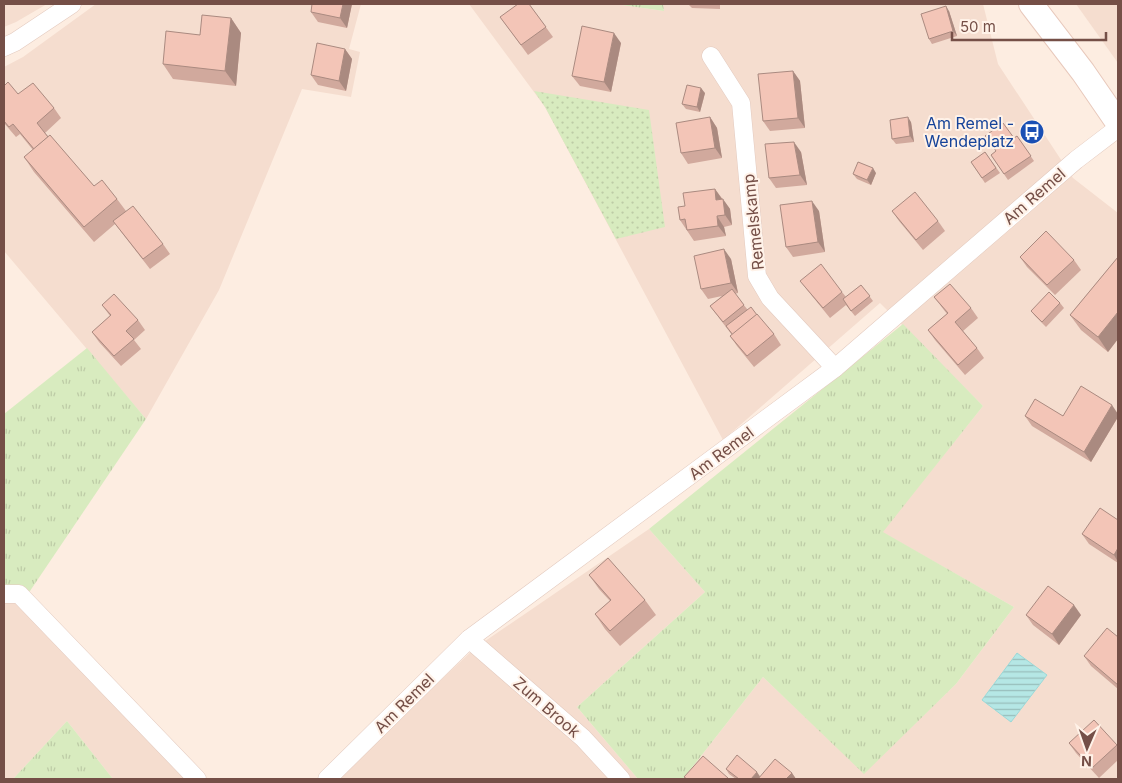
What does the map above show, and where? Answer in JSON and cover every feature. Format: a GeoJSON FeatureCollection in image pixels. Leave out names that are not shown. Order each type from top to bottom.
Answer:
{"type":"FeatureCollection","features":[{"type":"Feature","properties":{"kind":"main road"},"geometry":{"type":"LineString","coordinates":[[1031,4],[1083,72],[1118,123]]}},
{"type":"Feature","properties":{"kind":"street"},"geometry":{"type":"LineString","coordinates":[[4,47],[15,42],[72,4]]}},
{"type":"Feature","properties":{"kind":"street","name":"Remelskamp"},"geometry":{"type":"LineString","coordinates":[[712,56],[741,103],[757,276],[770,298],[835,368]]}},
{"type":"Feature","properties":{"kind":"street","name":"Am Remel"},"geometry":{"type":"LineString","coordinates":[[327,779],[469,639],[835,368],[1076,160],[1118,128]]}},
{"type":"Feature","properties":{"kind":"street"},"geometry":{"type":"LineString","coordinates":[[4,594],[19,594],[197,779]]}},
{"type":"Feature","properties":{"kind":"street","name":"Zum Brook"},"geometry":{"type":"LineString","coordinates":[[469,639],[583,738],[621,779]]}},
{"type":"Feature","properties":{"kind":"shaded area"},"geometry":{"type":"Polygon","coordinates":[[[4,4],[47,4],[4,27],[4,4]]]}},
{"type":"Feature","properties":{"kind":"shaded area"},"geometry":{"type":"Polygon","coordinates":[[[96,4],[361,4],[349,49],[360,52],[351,97],[302,89],[219,290],[146,419],[4,251],[4,67],[23,57],[96,4]]]}},
{"type":"Feature","properties":{"kind":"shaded area"},"geometry":{"type":"Polygon","coordinates":[[[469,4],[615,4],[664,11],[663,4],[983,4],[998,64],[1073,178],[1118,213],[1118,779],[683,779],[763,677],[864,773],[956,684],[1014,607],[882,532],[983,406],[880,303],[723,440],[545,107],[469,4]]]}},
{"type":"Feature","properties":{"kind":"shaded area"},"geometry":{"type":"Polygon","coordinates":[[[1076,4],[1118,4],[1118,63],[1076,4]]]}},
{"type":"Feature","properties":{"kind":"shaded area"},"geometry":{"type":"Polygon","coordinates":[[[649,529],[705,592],[577,707],[638,779],[335,779],[475,648],[649,529]]]}},
{"type":"Feature","properties":{"kind":"shaded area"},"geometry":{"type":"Polygon","coordinates":[[[4,591],[193,779],[113,779],[67,721],[13,779],[4,779],[4,591]]]}},
{"type":"Feature","properties":{"kind":"green space"},"geometry":{"type":"Polygon","coordinates":[[[615,4],[663,4],[664,11],[615,4]]]}},
{"type":"Feature","properties":{"kind":"green space"},"geometry":{"type":"Polygon","coordinates":[[[534,91],[649,110],[665,227],[616,239],[545,107],[534,91]]]}},
{"type":"Feature","properties":{"kind":"green space"},"geometry":{"type":"Polygon","coordinates":[[[903,324],[983,406],[883,532],[1014,607],[956,684],[864,774],[763,677],[683,779],[638,779],[577,707],[705,592],[649,529],[903,324]]]}},
{"type":"Feature","properties":{"kind":"green space"},"geometry":{"type":"Polygon","coordinates":[[[87,348],[146,419],[30,591],[4,588],[4,414],[87,348]]]}},
{"type":"Feature","properties":{"kind":"green space"},"geometry":{"type":"Polygon","coordinates":[[[67,721],[113,779],[13,779],[67,721]]]}},
{"type":"Feature","properties":{"kind":"water"},"geometry":{"type":"Polygon","coordinates":[[[1017,653],[1047,675],[1011,722],[982,700],[1017,653]]]}},
{"type":"Feature","properties":{"kind":"building"},"geometry":{"type":"Polygon","coordinates":[[[312,4],[343,4],[340,18],[311,12],[312,4]]]}},
{"type":"Feature","properties":{"kind":"building"},"geometry":{"type":"Polygon","coordinates":[[[518,4],[529,4],[546,27],[521,45],[500,17],[518,4]]]}},
{"type":"Feature","properties":{"kind":"building"},"geometry":{"type":"Polygon","coordinates":[[[946,6],[953,31],[929,39],[921,14],[946,6]]]}},
{"type":"Feature","properties":{"kind":"building"},"geometry":{"type":"Polygon","coordinates":[[[202,15],[231,18],[225,71],[163,64],[166,31],[200,35],[202,15]]]}},
{"type":"Feature","properties":{"kind":"building"},"geometry":{"type":"Polygon","coordinates":[[[582,26],[614,33],[604,82],[572,76],[582,26]]]}},
{"type":"Feature","properties":{"kind":"building"},"geometry":{"type":"Polygon","coordinates":[[[317,43],[345,49],[339,81],[311,75],[317,43]]]}},
{"type":"Feature","properties":{"kind":"building"},"geometry":{"type":"Polygon","coordinates":[[[793,71],[798,118],[763,121],[758,74],[793,71]]]}},
{"type":"Feature","properties":{"kind":"building"},"geometry":{"type":"Polygon","coordinates":[[[8,82],[18,94],[33,83],[54,108],[37,123],[48,137],[34,149],[13,124],[9,127],[4,121],[4,86],[8,82]]]}},
{"type":"Feature","properties":{"kind":"building"},"geometry":{"type":"Polygon","coordinates":[[[687,85],[701,88],[697,107],[682,104],[687,85]]]}},
{"type":"Feature","properties":{"kind":"building"},"geometry":{"type":"Polygon","coordinates":[[[710,117],[715,148],[681,153],[676,123],[710,117]]]}},
{"type":"Feature","properties":{"kind":"building"},"geometry":{"type":"Polygon","coordinates":[[[908,117],[910,136],[892,139],[890,120],[908,117]]]}},
{"type":"Feature","properties":{"kind":"building"},"geometry":{"type":"Polygon","coordinates":[[[1003,123],[1014,138],[1017,136],[1031,156],[1004,174],[991,155],[996,151],[985,136],[1003,123]]]}},
{"type":"Feature","properties":{"kind":"building"},"geometry":{"type":"Polygon","coordinates":[[[50,135],[94,186],[102,180],[117,199],[84,227],[24,157],[50,135]]]}},
{"type":"Feature","properties":{"kind":"building"},"geometry":{"type":"Polygon","coordinates":[[[794,142],[800,175],[769,178],[765,144],[794,142]]]}},
{"type":"Feature","properties":{"kind":"building"},"geometry":{"type":"Polygon","coordinates":[[[985,152],[996,168],[982,178],[971,162],[985,152]]]}},
{"type":"Feature","properties":{"kind":"building"},"geometry":{"type":"Polygon","coordinates":[[[858,162],[873,168],[867,180],[853,174],[858,162]]]}},
{"type":"Feature","properties":{"kind":"building"},"geometry":{"type":"Polygon","coordinates":[[[715,189],[716,200],[723,199],[725,215],[717,216],[718,226],[687,230],[685,219],[680,220],[678,207],[685,206],[683,193],[715,189]]]}},
{"type":"Feature","properties":{"kind":"building"},"geometry":{"type":"Polygon","coordinates":[[[915,192],[938,221],[916,240],[892,211],[915,192]]]}},
{"type":"Feature","properties":{"kind":"building"},"geometry":{"type":"Polygon","coordinates":[[[812,201],[818,242],[786,247],[780,205],[812,201]]]}},
{"type":"Feature","properties":{"kind":"building"},"geometry":{"type":"Polygon","coordinates":[[[133,206],[163,244],[143,259],[113,221],[133,206]]]}},
{"type":"Feature","properties":{"kind":"building"},"geometry":{"type":"Polygon","coordinates":[[[1046,231],[1074,260],[1047,285],[1020,257],[1046,231]]]}},
{"type":"Feature","properties":{"kind":"building"},"geometry":{"type":"Polygon","coordinates":[[[724,249],[731,283],[701,289],[694,256],[724,249]]]}},
{"type":"Feature","properties":{"kind":"building"},"geometry":{"type":"Polygon","coordinates":[[[1118,257],[1118,312],[1098,337],[1070,315],[1118,257]]]}},
{"type":"Feature","properties":{"kind":"building"},"geometry":{"type":"Polygon","coordinates":[[[821,264],[842,292],[823,308],[800,281],[821,264]]]}},
{"type":"Feature","properties":{"kind":"building"},"geometry":{"type":"Polygon","coordinates":[[[950,284],[971,308],[955,322],[977,348],[958,365],[928,330],[948,313],[934,297],[950,284]]]}},
{"type":"Feature","properties":{"kind":"building"},"geometry":{"type":"Polygon","coordinates":[[[861,285],[870,296],[851,311],[843,299],[861,285]]]}},
{"type":"Feature","properties":{"kind":"building"},"geometry":{"type":"Polygon","coordinates":[[[732,289],[744,305],[723,322],[710,306],[732,289]]]}},
{"type":"Feature","properties":{"kind":"building"},"geometry":{"type":"Polygon","coordinates":[[[1049,292],[1060,303],[1042,322],[1031,311],[1049,292]]]}},
{"type":"Feature","properties":{"kind":"building"},"geometry":{"type":"Polygon","coordinates":[[[114,294],[138,320],[126,331],[134,339],[114,356],[92,332],[111,315],[102,305],[114,294]]]}},
{"type":"Feature","properties":{"kind":"building"},"geometry":{"type":"Polygon","coordinates":[[[751,307],[757,315],[733,335],[726,326],[751,307]]]}},
{"type":"Feature","properties":{"kind":"building"},"geometry":{"type":"Polygon","coordinates":[[[757,314],[774,334],[747,356],[730,336],[757,314]]]}},
{"type":"Feature","properties":{"kind":"building"},"geometry":{"type":"Polygon","coordinates":[[[1081,386],[1112,405],[1084,452],[1025,416],[1035,399],[1063,416],[1081,386]]]}},
{"type":"Feature","properties":{"kind":"building"},"geometry":{"type":"Polygon","coordinates":[[[1100,508],[1118,520],[1118,548],[1114,555],[1082,534],[1100,508]]]}},
{"type":"Feature","properties":{"kind":"building"},"geometry":{"type":"Polygon","coordinates":[[[608,558],[645,600],[610,631],[595,614],[611,600],[589,575],[608,558]]]}},
{"type":"Feature","properties":{"kind":"building"},"geometry":{"type":"Polygon","coordinates":[[[1048,586],[1074,605],[1052,634],[1026,615],[1048,586]]]}},
{"type":"Feature","properties":{"kind":"building"},"geometry":{"type":"Polygon","coordinates":[[[1107,628],[1118,637],[1118,685],[1084,656],[1107,628]]]}},
{"type":"Feature","properties":{"kind":"building"},"geometry":{"type":"Polygon","coordinates":[[[1094,720],[1117,745],[1092,768],[1069,743],[1094,720]]]}},
{"type":"Feature","properties":{"kind":"building"},"geometry":{"type":"Polygon","coordinates":[[[737,755],[757,772],[751,779],[739,779],[726,769],[737,755]]]}},
{"type":"Feature","properties":{"kind":"building"},"geometry":{"type":"Polygon","coordinates":[[[703,756],[728,778],[687,779],[684,777],[703,756]]]}},
{"type":"Feature","properties":{"kind":"building"},"geometry":{"type":"Polygon","coordinates":[[[775,759],[792,773],[786,779],[758,779],[775,759]]]}},
{"type":"Feature","properties":{"kind":"place","name":"Am Remel - Wendeplatz"},"geometry":{"type":"Point","coordinates":[1032,132]}}]}
